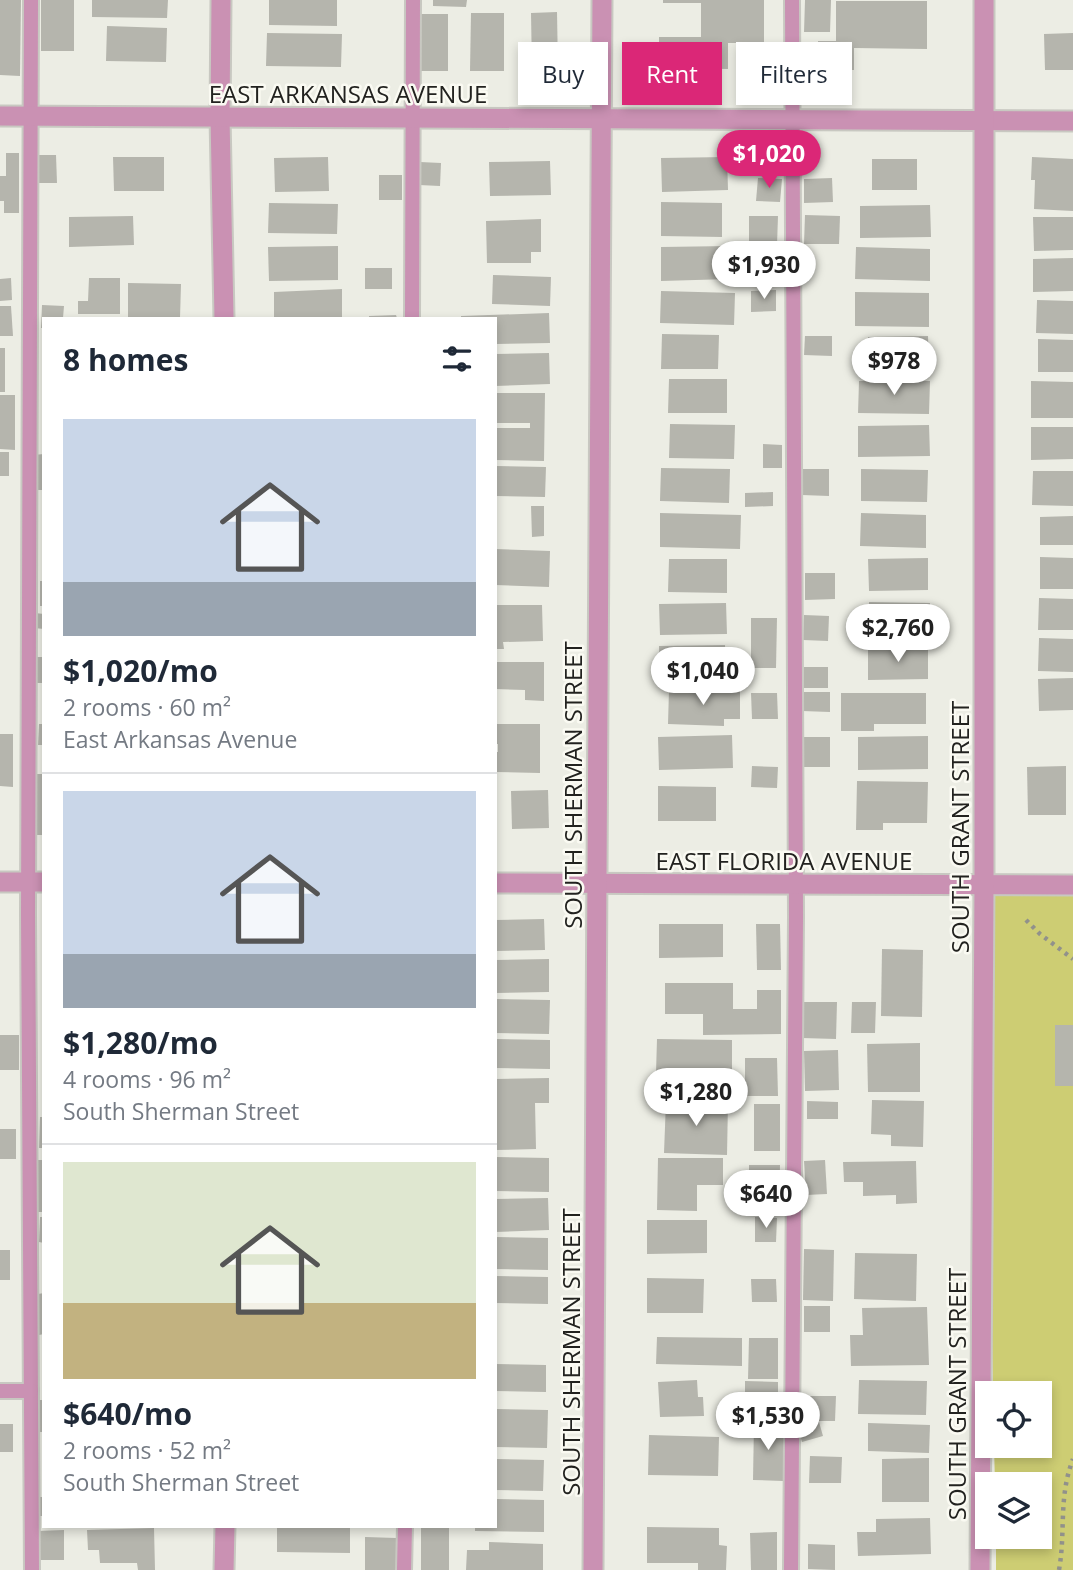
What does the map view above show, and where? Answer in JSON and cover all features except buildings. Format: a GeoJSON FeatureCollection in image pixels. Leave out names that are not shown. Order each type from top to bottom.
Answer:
{"type":"FeatureCollection","features":[{"type":"Feature","properties":{"kind":"street"},"geometry":{"type":"LineString","coordinates":[[221,0],[224,317]]}},
{"type":"Feature","properties":{"kind":"street","name":"SOUTH SHERMAN STREET"},"geometry":{"type":"LineString","coordinates":[[593,1570],[602,0]]}},
{"type":"Feature","properties":{"kind":"street","name":"SOUTH GRANT STREET"},"geometry":{"type":"LineString","coordinates":[[979,1570],[984,885],[984,0]]}},
{"type":"Feature","properties":{"kind":"street","name":"EAST ARKANSAS AVENUE"},"geometry":{"type":"LineString","coordinates":[[0,116],[1073,121]]}},
{"type":"Feature","properties":{"kind":"street"},"geometry":{"type":"LineString","coordinates":[[0,882],[36,882]]}},
{"type":"Feature","properties":{"kind":"street","name":"EAST FLORIDA AVENUE"},"geometry":{"type":"LineString","coordinates":[[497,883],[1073,885]]}},
{"type":"Feature","properties":{"kind":"street"},"geometry":{"type":"LineString","coordinates":[[224,1570],[225,1528]]}},
{"type":"Feature","properties":{"kind":"lane"},"geometry":{"type":"LineString","coordinates":[[31,0],[36,882],[32,1570]]}},
{"type":"Feature","properties":{"kind":"lane"},"geometry":{"type":"LineString","coordinates":[[412,317],[413,0]]}},
{"type":"Feature","properties":{"kind":"lane"},"geometry":{"type":"LineString","coordinates":[[791,1570],[796,884],[792,0]]}},
{"type":"Feature","properties":{"kind":"lane"},"geometry":{"type":"LineString","coordinates":[[0,1391],[31,1391]]}},
{"type":"Feature","properties":{"kind":"lane"},"geometry":{"type":"LineString","coordinates":[[404,1570],[405,1528]]}},
{"type":"Feature","properties":{"kind":"path"},"geometry":{"type":"LineString","coordinates":[[1026,920],[1073,959]]}},
{"type":"Feature","properties":{"kind":"path"},"geometry":{"type":"LineString","coordinates":[[1061,1569],[1062,1502],[1067,1473],[1073,1459]]}},
{"type":"Feature","properties":{"kind":"shaded area"},"geometry":{"type":"Polygon","coordinates":[[[984,885],[1073,885],[1073,1570],[996,1570],[996,1549],[1052,1549],[1052,1472],[995,1472],[994,1458],[1052,1458],[1052,1381],[993,1381],[984,885]]]}}]}
